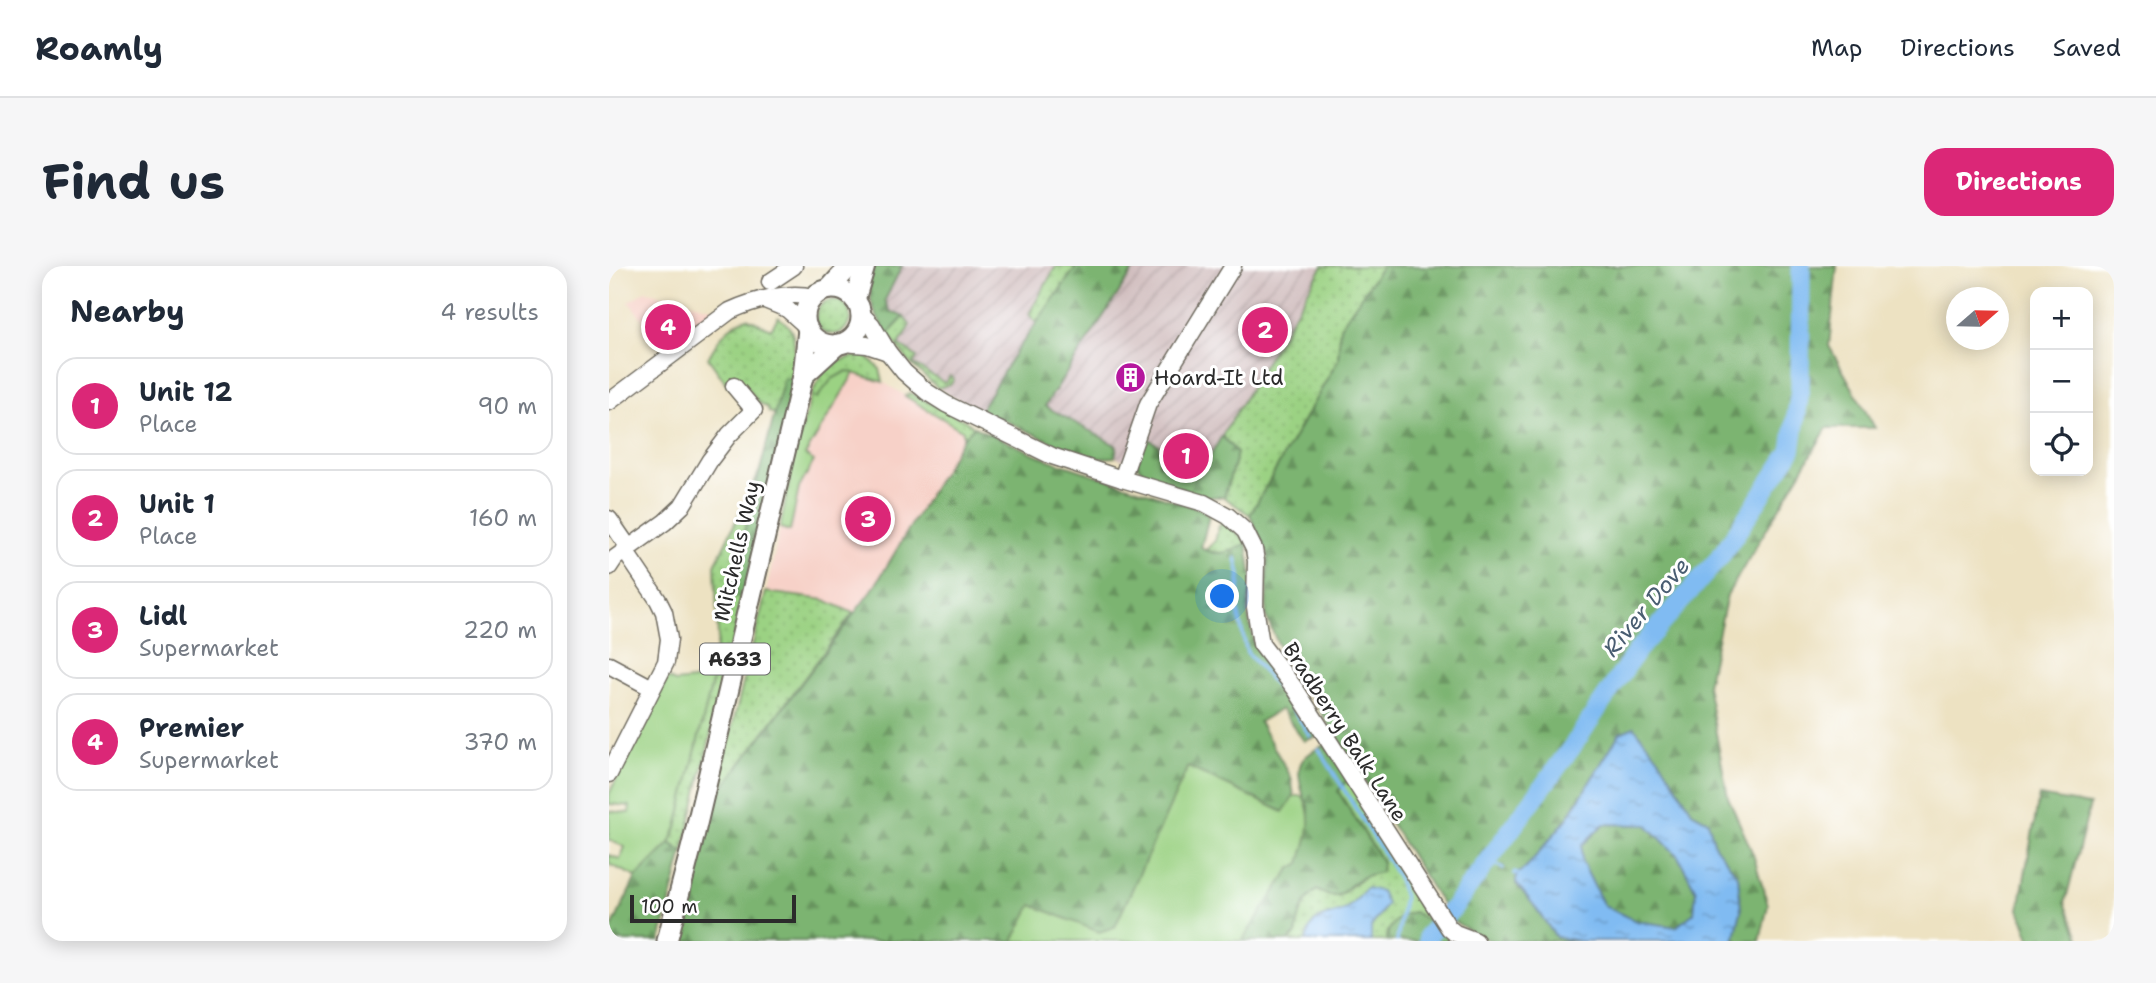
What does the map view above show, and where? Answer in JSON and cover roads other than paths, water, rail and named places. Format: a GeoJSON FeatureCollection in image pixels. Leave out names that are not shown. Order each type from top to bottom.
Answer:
{"type":"FeatureCollection","features":[{"type":"Feature","properties":{"kind":"main road"},"geometry":{"type":"LineString","coordinates":[[840,343],[824,343],[818,340],[807,327],[805,312],[850,266]]}},
{"type":"Feature","properties":{"kind":"main road"},"geometry":{"type":"LineString","coordinates":[[803,376],[840,343],[855,334],[860,320],[858,307],[865,266]]}},
{"type":"Feature","properties":{"kind":"main road"},"geometry":{"type":"LineString","coordinates":[[821,293],[844,291],[858,307]]}},
{"type":"Feature","properties":{"kind":"main road","name":"Mitchells Way"},"geometry":{"type":"LineString","coordinates":[[667,941],[803,376],[807,327]]}},
{"type":"Feature","properties":{"kind":"street"},"geometry":{"type":"LineString","coordinates":[[770,282],[794,266]]}},
{"type":"Feature","properties":{"kind":"street"},"geometry":{"type":"LineString","coordinates":[[1122,480],[1148,404],[1233,266]]}},
{"type":"Feature","properties":{"kind":"street"},"geometry":{"type":"LineString","coordinates":[[612,394],[730,310],[788,294],[821,293]]}},
{"type":"Feature","properties":{"kind":"street"},"geometry":{"type":"LineString","coordinates":[[765,300],[787,309],[807,327]]}},
{"type":"Feature","properties":{"kind":"street","name":"Bradberry Balk Lane"},"geometry":{"type":"LineString","coordinates":[[858,307],[904,372],[927,392],[1052,456],[1122,480],[1204,503],[1228,516],[1245,531],[1254,549],[1256,561],[1255,607],[1261,644],[1319,724],[1448,928],[1476,941]]}},
{"type":"Feature","properties":{"kind":"street"},"geometry":{"type":"LineString","coordinates":[[840,343],[867,345],[888,352]]}},
{"type":"Feature","properties":{"kind":"street"},"geometry":{"type":"LineString","coordinates":[[609,566],[615,558],[665,522],[682,506],[710,460],[729,435],[754,410],[734,386]]}},
{"type":"Feature","properties":{"kind":"street"},"geometry":{"type":"LineString","coordinates":[[609,519],[658,600],[669,639],[666,662],[609,774]]}},
{"type":"Feature","properties":{"kind":"street"},"geometry":{"type":"LineString","coordinates":[[609,665],[652,688]]}},
{"type":"Feature","properties":{"kind":"water"},"geometry":{"type":"Polygon","coordinates":[[[1634,727],[1660,760],[1693,813],[1708,821],[1715,846],[1738,876],[1741,911],[1734,941],[1579,941],[1556,937],[1516,883],[1517,874],[1526,868],[1567,819],[1620,733],[1634,727]],[[1604,824],[1582,845],[1582,862],[1604,906],[1636,921],[1676,927],[1694,913],[1696,891],[1678,856],[1647,825],[1604,824]]]}},
{"type":"Feature","properties":{"kind":"water"},"geometry":{"type":"Polygon","coordinates":[[[1367,888],[1381,891],[1387,904],[1371,927],[1371,941],[1306,941],[1314,922],[1346,909],[1367,888]]]}},
{"type":"Feature","properties":{"kind":"waterway","name":"River Dove"},"geometry":{"type":"LineString","coordinates":[[1428,941],[1428,935],[1453,908],[1572,747],[1636,652],[1720,557],[1791,451],[1800,390],[1801,266]]}},
{"type":"Feature","properties":{"kind":"waterway"},"geometry":{"type":"LineString","coordinates":[[1236,558],[1240,575],[1237,609],[1247,652],[1286,698],[1310,736]]}},
{"type":"Feature","properties":{"kind":"waterway"},"geometry":{"type":"LineString","coordinates":[[1319,749],[1398,877],[1404,897],[1397,941]]}},
{"type":"Feature","properties":{"kind":"waterway"},"geometry":{"type":"LineString","coordinates":[[1488,861],[1503,868]]}},
{"type":"Feature","properties":{"kind":"place","name":"Premier"},"geometry":{"type":"Point","coordinates":[668,327]}},
{"type":"Feature","properties":{"kind":"place","name":"Unit 1"},"geometry":{"type":"Point","coordinates":[1265,330]}},
{"type":"Feature","properties":{"kind":"place","name":"Hoard-It Ltd"},"geometry":{"type":"Point","coordinates":[1131,378]}},
{"type":"Feature","properties":{"kind":"place","name":"Unit 12"},"geometry":{"type":"Point","coordinates":[1186,456]}},
{"type":"Feature","properties":{"kind":"place","name":"Lidl"},"geometry":{"type":"Point","coordinates":[868,519]}}]}
